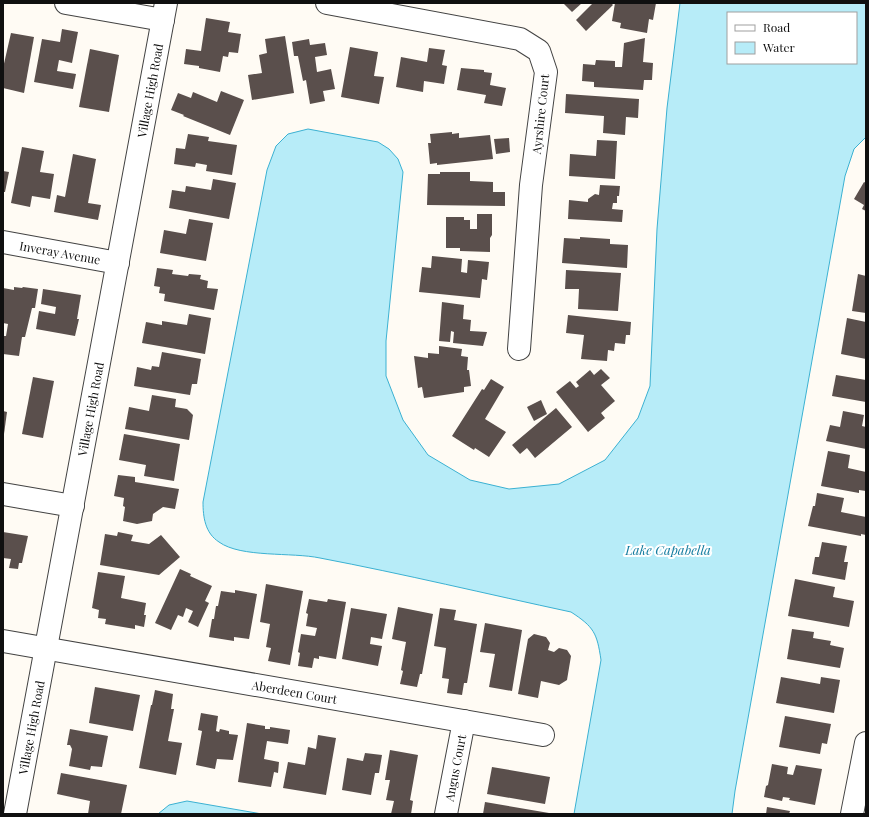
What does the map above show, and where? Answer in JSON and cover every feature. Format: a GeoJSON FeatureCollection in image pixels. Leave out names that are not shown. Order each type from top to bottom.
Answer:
{"type":"FeatureCollection","features":[{"type":"Feature","properties":{"kind":"street"},"geometry":{"type":"LineString","coordinates":[[66,3],[165,12]]}},
{"type":"Feature","properties":{"kind":"street","name":"Ayrshire Court"},"geometry":{"type":"LineString","coordinates":[[327,3],[520,39],[539,51],[546,72],[532,185],[519,349]]}},
{"type":"Feature","properties":{"kind":"street","name":"Village High Road"},"geometry":{"type":"LineString","coordinates":[[15,814],[165,12]]}},
{"type":"Feature","properties":{"kind":"street","name":"Inveray Avenue"},"geometry":{"type":"LineString","coordinates":[[3,242],[118,263]]}},
{"type":"Feature","properties":{"kind":"street"},"geometry":{"type":"LineString","coordinates":[[3,494],[73,506]]}},
{"type":"Feature","properties":{"kind":"street","name":"Aberdeen Court"},"geometry":{"type":"LineString","coordinates":[[3,641],[543,735]]}},
{"type":"Feature","properties":{"kind":"street","name":"Angus Court"},"geometry":{"type":"LineString","coordinates":[[446,814],[464,721]]}},
{"type":"Feature","properties":{"kind":"street"},"geometry":{"type":"LineString","coordinates":[[858,802],[866,743]]}},
{"type":"Feature","properties":{"kind":"water","name":"Lake Capabella"},"geometry":{"type":"Polygon","coordinates":[[[680,3],[866,3],[866,137],[854,149],[845,176],[732,814],[574,814],[601,660],[596,637],[585,622],[571,612],[383,571],[309,556],[253,553],[229,547],[214,538],[208,529],[204,519],[203,502],[267,170],[276,146],[288,134],[308,129],[378,142],[389,149],[398,159],[403,172],[386,341],[386,376],[403,420],[428,455],[470,480],[509,489],[559,484],[605,460],[638,418],[650,386],[657,229],[667,108],[680,3]]]}},
{"type":"Feature","properties":{"kind":"water"},"geometry":{"type":"Polygon","coordinates":[[[187,801],[262,814],[158,814],[169,805],[187,801]]]}},
{"type":"Feature","properties":{"kind":"building"},"geometry":{"type":"Polygon","coordinates":[[[563,3],[582,3],[572,12],[563,3]]]}},
{"type":"Feature","properties":{"kind":"building"},"geometry":{"type":"Polygon","coordinates":[[[593,3],[611,3],[613,5],[586,31],[576,20],[593,3]]]}},
{"type":"Feature","properties":{"kind":"building"},"geometry":{"type":"Polygon","coordinates":[[[615,3],[656,3],[653,20],[649,19],[647,33],[620,28],[621,23],[612,21],[615,3]]]}},
{"type":"Feature","properties":{"kind":"building"},"geometry":{"type":"Polygon","coordinates":[[[206,18],[230,22],[228,32],[241,34],[238,53],[229,52],[228,57],[223,56],[220,72],[199,68],[199,66],[184,64],[186,49],[201,51],[206,18]]]}},
{"type":"Feature","properties":{"kind":"building"},"geometry":{"type":"Polygon","coordinates":[[[62,29],[78,32],[72,63],[59,60],[57,71],[76,74],[73,89],[34,82],[42,39],[60,42],[62,29]]]}},
{"type":"Feature","properties":{"kind":"building"},"geometry":{"type":"Polygon","coordinates":[[[11,33],[34,37],[24,93],[3,88],[3,68],[11,33]]]}},
{"type":"Feature","properties":{"kind":"building"},"geometry":{"type":"Polygon","coordinates":[[[285,36],[294,93],[252,100],[248,75],[262,73],[259,55],[267,53],[265,39],[285,36]]]}},
{"type":"Feature","properties":{"kind":"building"},"geometry":{"type":"Polygon","coordinates":[[[645,38],[643,62],[653,63],[652,80],[644,80],[643,90],[594,87],[594,82],[582,81],[583,64],[595,65],[596,60],[615,61],[615,67],[622,67],[624,43],[645,38]]]}},
{"type":"Feature","properties":{"kind":"building"},"geometry":{"type":"Polygon","coordinates":[[[309,39],[310,45],[325,43],[327,55],[315,57],[317,72],[331,69],[335,89],[323,91],[325,101],[310,104],[306,80],[303,81],[298,56],[294,56],[292,42],[309,39]]]}},
{"type":"Feature","properties":{"kind":"building"},"geometry":{"type":"Polygon","coordinates":[[[350,47],[378,52],[374,76],[384,77],[379,104],[341,97],[350,47]]]}},
{"type":"Feature","properties":{"kind":"building"},"geometry":{"type":"Polygon","coordinates":[[[429,48],[445,50],[442,65],[447,66],[444,84],[424,81],[423,92],[396,87],[401,57],[427,62],[429,48]]]}},
{"type":"Feature","properties":{"kind":"building"},"geometry":{"type":"Polygon","coordinates":[[[90,49],[119,55],[109,112],[79,107],[90,49]]]}},
{"type":"Feature","properties":{"kind":"building"},"geometry":{"type":"Polygon","coordinates":[[[461,68],[484,70],[484,72],[492,73],[490,85],[506,88],[502,106],[484,103],[486,95],[457,90],[461,68]]]}},
{"type":"Feature","properties":{"kind":"building"},"geometry":{"type":"Polygon","coordinates":[[[221,91],[244,100],[230,135],[171,110],[178,93],[191,98],[193,92],[217,102],[221,91]]]}},
{"type":"Feature","properties":{"kind":"building"},"geometry":{"type":"Polygon","coordinates":[[[566,94],[639,99],[638,118],[626,117],[625,135],[603,133],[604,116],[565,113],[566,94]]]}},
{"type":"Feature","properties":{"kind":"building"},"geometry":{"type":"Polygon","coordinates":[[[452,132],[452,134],[459,133],[459,138],[490,135],[493,159],[437,165],[437,163],[430,164],[428,143],[431,143],[430,134],[452,132]]]}},
{"type":"Feature","properties":{"kind":"building"},"geometry":{"type":"Polygon","coordinates":[[[188,134],[209,137],[208,141],[237,145],[232,175],[206,171],[207,165],[196,163],[195,167],[174,164],[176,148],[185,149],[188,134]]]}},
{"type":"Feature","properties":{"kind":"building"},"geometry":{"type":"Polygon","coordinates":[[[509,138],[510,152],[496,154],[494,139],[509,138]]]}},
{"type":"Feature","properties":{"kind":"building"},"geometry":{"type":"Polygon","coordinates":[[[597,140],[617,141],[615,179],[569,176],[570,154],[596,156],[597,140]]]}},
{"type":"Feature","properties":{"kind":"building"},"geometry":{"type":"Polygon","coordinates":[[[22,147],[44,151],[40,172],[54,174],[50,199],[32,196],[30,207],[11,203],[22,147]]]}},
{"type":"Feature","properties":{"kind":"building"},"geometry":{"type":"Polygon","coordinates":[[[73,154],[96,159],[88,203],[101,205],[98,220],[54,212],[57,195],[65,197],[73,154]]]}},
{"type":"Feature","properties":{"kind":"building"},"geometry":{"type":"Polygon","coordinates":[[[3,171],[9,172],[5,192],[3,192],[3,171]]]}},
{"type":"Feature","properties":{"kind":"building"},"geometry":{"type":"Polygon","coordinates":[[[440,172],[470,172],[470,181],[493,182],[493,192],[505,192],[505,206],[427,205],[428,174],[440,174],[440,172]]]}},
{"type":"Feature","properties":{"kind":"building"},"geometry":{"type":"Polygon","coordinates":[[[213,179],[236,183],[229,219],[169,208],[172,190],[185,192],[186,186],[211,190],[213,179]]]}},
{"type":"Feature","properties":{"kind":"building"},"geometry":{"type":"Polygon","coordinates":[[[864,182],[866,183],[866,211],[862,209],[864,205],[854,199],[864,182]]]}},
{"type":"Feature","properties":{"kind":"building"},"geometry":{"type":"Polygon","coordinates":[[[600,185],[620,186],[619,196],[617,196],[617,203],[613,203],[612,209],[623,210],[622,222],[568,219],[569,200],[588,202],[588,199],[595,194],[599,195],[600,185]]]}},
{"type":"Feature","properties":{"kind":"building"},"geometry":{"type":"Polygon","coordinates":[[[477,214],[492,214],[490,252],[460,251],[460,248],[446,248],[446,217],[464,217],[464,220],[470,220],[470,229],[477,229],[477,214]]]}},
{"type":"Feature","properties":{"kind":"building"},"geometry":{"type":"Polygon","coordinates":[[[189,219],[213,223],[206,261],[160,253],[164,230],[186,234],[189,219]]]}},
{"type":"Feature","properties":{"kind":"building"},"geometry":{"type":"Polygon","coordinates":[[[580,237],[610,239],[610,244],[628,245],[627,268],[562,263],[564,238],[580,239],[580,237]]]}},
{"type":"Feature","properties":{"kind":"building"},"geometry":{"type":"Polygon","coordinates":[[[432,256],[462,259],[461,272],[467,273],[468,260],[489,262],[487,280],[482,279],[480,298],[419,292],[422,267],[431,268],[432,256]]]}},
{"type":"Feature","properties":{"kind":"building"},"geometry":{"type":"Polygon","coordinates":[[[157,268],[173,270],[172,274],[188,276],[189,274],[201,275],[200,279],[208,281],[207,288],[218,289],[214,310],[164,301],[165,294],[159,293],[160,287],[154,286],[157,268]]]}},
{"type":"Feature","properties":{"kind":"building"},"geometry":{"type":"Polygon","coordinates":[[[566,270],[621,273],[618,311],[578,309],[579,289],[565,289],[566,270]]]}},
{"type":"Feature","properties":{"kind":"building"},"geometry":{"type":"Polygon","coordinates":[[[858,274],[866,276],[866,313],[852,311],[858,274]]]}},
{"type":"Feature","properties":{"kind":"building"},"geometry":{"type":"Polygon","coordinates":[[[14,287],[38,289],[35,308],[32,308],[25,337],[22,337],[19,356],[3,354],[3,336],[6,336],[8,324],[3,323],[3,288],[14,290],[14,287]]]}},
{"type":"Feature","properties":{"kind":"building"},"geometry":{"type":"Polygon","coordinates":[[[43,289],[81,295],[77,319],[79,319],[75,336],[36,329],[39,311],[55,314],[56,307],[41,304],[43,289]]]}},
{"type":"Feature","properties":{"kind":"building"},"geometry":{"type":"Polygon","coordinates":[[[442,302],[464,305],[463,319],[471,320],[470,331],[487,332],[483,346],[453,343],[454,332],[451,331],[450,342],[439,341],[442,302]]]}},
{"type":"Feature","properties":{"kind":"building"},"geometry":{"type":"Polygon","coordinates":[[[189,314],[211,318],[205,354],[142,343],[146,322],[162,325],[162,321],[187,325],[189,314]]]}},
{"type":"Feature","properties":{"kind":"building"},"geometry":{"type":"Polygon","coordinates":[[[568,315],[631,322],[630,335],[626,335],[625,344],[615,343],[614,351],[608,350],[607,361],[581,359],[584,335],[566,333],[568,315]]]}},
{"type":"Feature","properties":{"kind":"building"},"geometry":{"type":"Polygon","coordinates":[[[847,318],[866,322],[866,359],[841,354],[847,318]]]}},
{"type":"Feature","properties":{"kind":"building"},"geometry":{"type":"Polygon","coordinates":[[[439,346],[462,349],[461,356],[468,357],[467,370],[469,370],[471,386],[464,387],[464,392],[424,398],[422,387],[418,388],[414,356],[428,358],[428,353],[439,354],[439,346]]]}},
{"type":"Feature","properties":{"kind":"building"},"geometry":{"type":"Polygon","coordinates":[[[162,352],[201,359],[197,384],[192,384],[190,395],[134,386],[137,367],[151,370],[152,366],[159,367],[162,352]]]}},
{"type":"Feature","properties":{"kind":"building"},"geometry":{"type":"Polygon","coordinates":[[[601,369],[610,378],[601,385],[615,401],[601,413],[605,418],[588,432],[556,392],[570,381],[576,388],[579,386],[576,382],[590,370],[594,375],[601,369]]]}},
{"type":"Feature","properties":{"kind":"building"},"geometry":{"type":"Polygon","coordinates":[[[836,375],[866,380],[866,402],[832,396],[836,375]]]}},
{"type":"Feature","properties":{"kind":"building"},"geometry":{"type":"Polygon","coordinates":[[[33,377],[54,381],[43,438],[22,434],[33,377]]]}},
{"type":"Feature","properties":{"kind":"building"},"geometry":{"type":"Polygon","coordinates":[[[491,379],[504,387],[485,419],[506,432],[489,457],[475,448],[474,450],[452,436],[482,389],[484,390],[491,379]]]}},
{"type":"Feature","properties":{"kind":"building"},"geometry":{"type":"Polygon","coordinates":[[[152,395],[176,399],[175,407],[187,409],[193,415],[189,440],[125,429],[129,407],[149,411],[152,395]]]}},
{"type":"Feature","properties":{"kind":"building"},"geometry":{"type":"Polygon","coordinates":[[[541,400],[547,414],[534,421],[527,407],[541,400]]]}},
{"type":"Feature","properties":{"kind":"building"},"geometry":{"type":"Polygon","coordinates":[[[556,408],[572,427],[535,458],[527,448],[520,454],[512,445],[556,408]]]}},
{"type":"Feature","properties":{"kind":"building"},"geometry":{"type":"Polygon","coordinates":[[[3,411],[7,412],[4,434],[3,434],[3,411]]]}},
{"type":"Feature","properties":{"kind":"building"},"geometry":{"type":"Polygon","coordinates":[[[843,411],[864,415],[862,426],[866,427],[866,449],[826,441],[830,425],[840,427],[843,411]]]}},
{"type":"Feature","properties":{"kind":"building"},"geometry":{"type":"Polygon","coordinates":[[[124,434],[180,444],[174,481],[144,476],[146,465],[119,460],[124,434]]]}},
{"type":"Feature","properties":{"kind":"building"},"geometry":{"type":"Polygon","coordinates":[[[828,451],[850,455],[848,468],[866,472],[866,491],[859,490],[859,493],[821,486],[828,451]]]}},
{"type":"Feature","properties":{"kind":"building"},"geometry":{"type":"Polygon","coordinates":[[[118,475],[135,477],[135,482],[179,489],[175,509],[163,507],[153,514],[152,521],[137,524],[123,521],[125,507],[123,506],[124,498],[114,496],[118,475]]]}},
{"type":"Feature","properties":{"kind":"building"},"geometry":{"type":"Polygon","coordinates":[[[817,493],[844,498],[841,512],[866,517],[866,535],[861,534],[861,536],[808,526],[813,506],[815,506],[817,493]]]}},
{"type":"Feature","properties":{"kind":"building"},"geometry":{"type":"Polygon","coordinates":[[[3,532],[28,536],[22,563],[19,563],[18,569],[9,568],[11,559],[3,558],[3,532]]]}},
{"type":"Feature","properties":{"kind":"building"},"geometry":{"type":"Polygon","coordinates":[[[118,532],[133,535],[131,541],[149,544],[161,535],[180,557],[159,575],[100,565],[105,534],[117,536],[118,532]]]}},
{"type":"Feature","properties":{"kind":"building"},"geometry":{"type":"Polygon","coordinates":[[[822,542],[847,546],[844,562],[848,562],[845,580],[812,574],[815,557],[819,557],[822,542]]]}},
{"type":"Feature","properties":{"kind":"building"},"geometry":{"type":"Polygon","coordinates":[[[180,569],[191,574],[190,576],[212,586],[205,601],[209,603],[198,627],[188,622],[193,611],[186,608],[183,617],[178,615],[171,630],[155,623],[180,569]]]}},
{"type":"Feature","properties":{"kind":"building"},"geometry":{"type":"Polygon","coordinates":[[[98,572],[125,576],[121,598],[146,603],[144,627],[135,625],[135,629],[105,624],[106,619],[98,618],[99,610],[92,608],[98,572]]]}},
{"type":"Feature","properties":{"kind":"building"},"geometry":{"type":"Polygon","coordinates":[[[795,579],[835,587],[833,597],[854,601],[849,627],[788,616],[795,579]]]}},
{"type":"Feature","properties":{"kind":"building"},"geometry":{"type":"Polygon","coordinates":[[[266,584],[303,591],[290,665],[268,661],[271,648],[266,647],[270,624],[260,622],[266,584]]]}},
{"type":"Feature","properties":{"kind":"building"},"geometry":{"type":"Polygon","coordinates":[[[235,590],[257,594],[249,639],[234,637],[234,641],[209,637],[212,619],[214,619],[216,606],[218,606],[221,591],[235,593],[235,590]]]}},
{"type":"Feature","properties":{"kind":"building"},"geometry":{"type":"Polygon","coordinates":[[[309,599],[327,602],[328,599],[346,602],[336,659],[319,656],[319,659],[314,658],[312,668],[298,666],[300,653],[298,652],[301,634],[315,636],[317,628],[306,626],[308,614],[306,613],[309,599]]]}},
{"type":"Feature","properties":{"kind":"building"},"geometry":{"type":"Polygon","coordinates":[[[398,607],[433,614],[422,674],[420,674],[417,687],[400,684],[406,642],[392,639],[398,607]]]}},
{"type":"Feature","properties":{"kind":"building"},"geometry":{"type":"Polygon","coordinates":[[[351,608],[387,614],[382,639],[371,637],[370,644],[382,646],[378,666],[342,659],[351,608]]]}},
{"type":"Feature","properties":{"kind":"building"},"geometry":{"type":"Polygon","coordinates":[[[440,608],[456,610],[454,620],[477,624],[467,683],[464,683],[462,695],[447,693],[449,679],[442,678],[446,648],[434,646],[440,608]]]}},
{"type":"Feature","properties":{"kind":"building"},"geometry":{"type":"Polygon","coordinates":[[[485,623],[522,630],[512,691],[489,687],[495,654],[480,652],[485,623]]]}},
{"type":"Feature","properties":{"kind":"building"},"geometry":{"type":"Polygon","coordinates":[[[792,629],[814,632],[813,638],[831,641],[830,645],[844,648],[840,668],[787,659],[792,629]]]}},
{"type":"Feature","properties":{"kind":"building"},"geometry":{"type":"Polygon","coordinates":[[[534,634],[546,637],[550,643],[548,650],[554,652],[559,648],[567,650],[571,656],[567,680],[559,685],[541,681],[538,698],[518,694],[528,639],[534,634]]]}},
{"type":"Feature","properties":{"kind":"building"},"geometry":{"type":"Polygon","coordinates":[[[781,677],[820,684],[821,677],[840,680],[834,713],[776,703],[781,677]]]}},
{"type":"Feature","properties":{"kind":"building"},"geometry":{"type":"Polygon","coordinates":[[[95,687],[140,695],[133,731],[89,723],[95,687]]]}},
{"type":"Feature","properties":{"kind":"building"},"geometry":{"type":"Polygon","coordinates":[[[155,690],[173,694],[171,709],[174,709],[168,741],[182,743],[176,775],[139,768],[155,690]]]}},
{"type":"Feature","properties":{"kind":"building"},"geometry":{"type":"Polygon","coordinates":[[[201,713],[218,716],[216,731],[219,732],[220,729],[229,731],[229,734],[238,735],[233,760],[217,759],[215,769],[196,765],[202,731],[198,730],[201,713]]]}},
{"type":"Feature","properties":{"kind":"building"},"geometry":{"type":"Polygon","coordinates":[[[785,716],[831,724],[827,744],[822,743],[820,754],[779,747],[785,716]]]}},
{"type":"Feature","properties":{"kind":"building"},"geometry":{"type":"Polygon","coordinates":[[[247,723],[265,726],[265,729],[270,729],[270,727],[290,730],[288,744],[267,741],[264,759],[279,762],[278,773],[274,772],[271,787],[238,782],[247,723]]]}},
{"type":"Feature","properties":{"kind":"building"},"geometry":{"type":"Polygon","coordinates":[[[70,729],[108,736],[102,767],[91,766],[90,770],[69,766],[72,749],[70,745],[67,745],[70,729]]]}},
{"type":"Feature","properties":{"kind":"building"},"geometry":{"type":"Polygon","coordinates":[[[318,735],[336,738],[326,795],[283,788],[288,762],[305,765],[308,747],[316,749],[318,735]]]}},
{"type":"Feature","properties":{"kind":"building"},"geometry":{"type":"Polygon","coordinates":[[[390,750],[418,755],[410,800],[413,801],[411,814],[391,814],[394,801],[386,800],[390,780],[385,780],[390,750]]]}},
{"type":"Feature","properties":{"kind":"building"},"geometry":{"type":"Polygon","coordinates":[[[365,753],[382,755],[379,773],[375,773],[371,795],[342,790],[347,758],[363,761],[365,753]]]}},
{"type":"Feature","properties":{"kind":"building"},"geometry":{"type":"Polygon","coordinates":[[[772,764],[788,767],[787,774],[793,775],[796,765],[822,769],[815,805],[789,800],[790,798],[783,797],[782,801],[764,797],[772,764]]]}},
{"type":"Feature","properties":{"kind":"building"},"geometry":{"type":"Polygon","coordinates":[[[492,767],[550,777],[545,804],[487,794],[492,767]]]}},
{"type":"Feature","properties":{"kind":"building"},"geometry":{"type":"Polygon","coordinates":[[[61,773],[127,785],[121,814],[88,814],[90,801],[57,794],[61,773]]]}},
{"type":"Feature","properties":{"kind":"building"},"geometry":{"type":"Polygon","coordinates":[[[485,802],[549,813],[549,814],[483,814],[485,802]]]}},
{"type":"Feature","properties":{"kind":"building"},"geometry":{"type":"Polygon","coordinates":[[[767,807],[790,811],[789,814],[766,814],[767,807]]]}}]}
